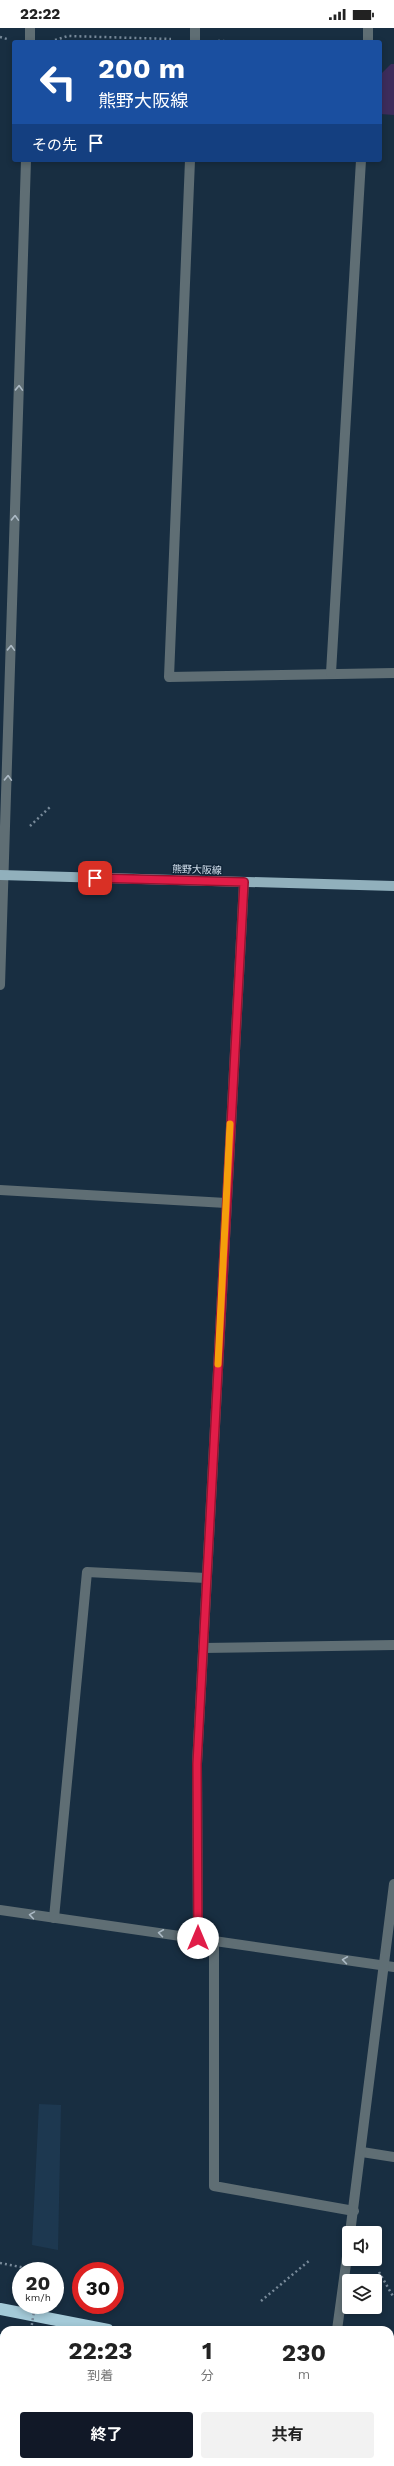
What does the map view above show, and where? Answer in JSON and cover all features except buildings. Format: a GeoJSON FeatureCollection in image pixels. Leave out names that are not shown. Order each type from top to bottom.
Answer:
{"type":"FeatureCollection","features":[{"type":"Feature","properties":{"kind":"highway"},"geometry":{"type":"LineString","coordinates":[[0,2309],[87,2326]]}},
{"type":"Feature","properties":{"kind":"main road","name":"熊野大阪線"},"geometry":{"type":"LineString","coordinates":[[2,876],[394,886]]}},
{"type":"Feature","properties":{"kind":"street"},"geometry":{"type":"LineString","coordinates":[[30,28],[30,40]]}},
{"type":"Feature","properties":{"kind":"street"},"geometry":{"type":"LineString","coordinates":[[195,28],[195,40]]}},
{"type":"Feature","properties":{"kind":"street"},"geometry":{"type":"LineString","coordinates":[[368,28],[368,40]]}},
{"type":"Feature","properties":{"kind":"street"},"geometry":{"type":"LineString","coordinates":[[0,985],[2,876],[26,162]]}},
{"type":"Feature","properties":{"kind":"street"},"geometry":{"type":"LineString","coordinates":[[190,162],[169,677],[394,673]]}},
{"type":"Feature","properties":{"kind":"street"},"geometry":{"type":"LineString","coordinates":[[331,673],[361,162]]}},
{"type":"Feature","properties":{"kind":"street"},"geometry":{"type":"LineString","coordinates":[[198,1938],[197,1764],[244,882]]}},
{"type":"Feature","properties":{"kind":"street"},"geometry":{"type":"LineString","coordinates":[[0,1190],[226,1203]]}},
{"type":"Feature","properties":{"kind":"street"},"geometry":{"type":"LineString","coordinates":[[54,1918],[87,1572],[206,1578]]}},
{"type":"Feature","properties":{"kind":"street"},"geometry":{"type":"LineString","coordinates":[[203,1648],[394,1645]]}},
{"type":"Feature","properties":{"kind":"street"},"geometry":{"type":"LineString","coordinates":[[351,2226],[389,1966],[394,1884]]}},
{"type":"Feature","properties":{"kind":"street"},"geometry":{"type":"LineString","coordinates":[[0,1910],[389,1966]]}},
{"type":"Feature","properties":{"kind":"street"},"geometry":{"type":"LineString","coordinates":[[214,1941],[214,2186],[354,2211]]}},
{"type":"Feature","properties":{"kind":"street"},"geometry":{"type":"LineString","coordinates":[[362,2152],[394,2157]]}},
{"type":"Feature","properties":{"kind":"street"},"geometry":{"type":"LineString","coordinates":[[337,2326],[345,2266]]}},
{"type":"Feature","properties":{"kind":"path"},"geometry":{"type":"LineString","coordinates":[[53,40],[68,36],[170,40]]}},
{"type":"Feature","properties":{"kind":"path"},"geometry":{"type":"LineString","coordinates":[[26,830],[50,807]]}},
{"type":"Feature","properties":{"kind":"path"},"geometry":{"type":"LineString","coordinates":[[261,2301],[310,2260]]}},
{"type":"Feature","properties":{"kind":"path"},"geometry":{"type":"LineString","coordinates":[[0,2263],[12,2265]]}},
{"type":"Feature","properties":{"kind":"path"},"geometry":{"type":"LineString","coordinates":[[379,2272],[394,2298]]}},
{"type":"Feature","properties":{"kind":"path"},"geometry":{"type":"LineString","coordinates":[[32,2326],[34,2314]]}},
{"type":"Feature","properties":{"kind":"shaded area"},"geometry":{"type":"Polygon","coordinates":[[[391,64],[394,64],[394,115],[382,114],[382,73],[391,64]]]}},
{"type":"Feature","properties":{"kind":"shaded area"},"geometry":{"type":"Polygon","coordinates":[[[39,2104],[61,2105],[58,2250],[32,2245],[39,2104]]]}},
{"type":"Feature","properties":{"kind":"slow traffic"},"geometry":{"type":"LineString","coordinates":[[218,1364],[230,1124]]}},
{"type":"Feature","properties":{"kind":"route"},"geometry":{"type":"LineString","coordinates":[[95,878],[244,882],[197,1764],[198,1938]]}}]}
